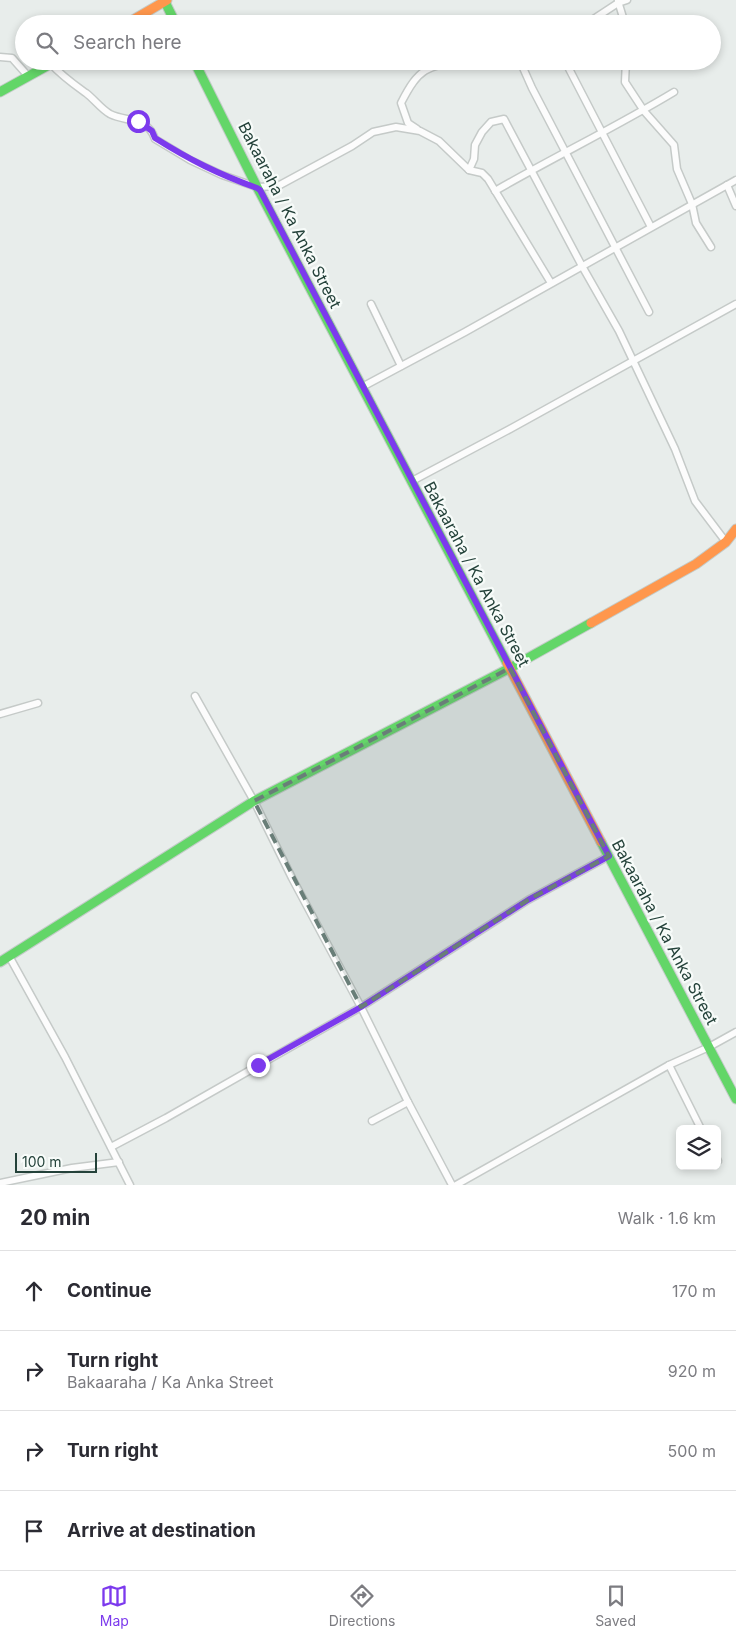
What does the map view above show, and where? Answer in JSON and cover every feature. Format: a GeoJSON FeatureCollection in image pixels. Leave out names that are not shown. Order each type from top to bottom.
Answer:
{"type":"FeatureCollection","features":[{"type":"Feature","properties":{"kind":"street"},"geometry":{"type":"LineString","coordinates":[[141,15],[165,0],[172,15]]}},
{"type":"Feature","properties":{"kind":"street"},"geometry":{"type":"LineString","coordinates":[[599,15],[618,2],[627,0]]}},
{"type":"Feature","properties":{"kind":"street"},"geometry":{"type":"LineString","coordinates":[[618,2],[622,15]]}},
{"type":"Feature","properties":{"kind":"street"},"geometry":{"type":"LineString","coordinates":[[0,57],[12,58],[15,61]]}},
{"type":"Feature","properties":{"kind":"street"},"geometry":{"type":"LineString","coordinates":[[23,70],[28,76]]}},
{"type":"Feature","properties":{"kind":"street"},"geometry":{"type":"LineString","coordinates":[[0,92],[40,70]]}},
{"type":"Feature","properties":{"kind":"street"},"geometry":{"type":"LineString","coordinates":[[58,70],[63,78],[86,93],[110,114],[138,121],[152,131],[155,138],[190,160],[222,175],[257,188],[278,186],[352,146],[373,132],[396,127],[420,131]]}},
{"type":"Feature","properties":{"kind":"street","name":"Bakaaraha / Ka Anka Street"},"geometry":{"type":"LineString","coordinates":[[198,70],[257,188],[736,1099]]}},
{"type":"Feature","properties":{"kind":"street"},"geometry":{"type":"LineString","coordinates":[[427,70],[412,83],[401,103],[408,122],[439,141],[469,170],[482,174],[551,283]]}},
{"type":"Feature","properties":{"kind":"street"},"geometry":{"type":"LineString","coordinates":[[524,70],[649,312]]}},
{"type":"Feature","properties":{"kind":"street"},"geometry":{"type":"LineString","coordinates":[[570,70],[651,227]]}},
{"type":"Feature","properties":{"kind":"street"},"geometry":{"type":"LineString","coordinates":[[626,70],[625,82],[644,111],[674,145],[677,169],[692,204],[696,223],[711,247]]}},
{"type":"Feature","properties":{"kind":"street"},"geometry":{"type":"LineString","coordinates":[[495,192],[601,132],[644,111],[674,92]]}},
{"type":"Feature","properties":{"kind":"street"},"geometry":{"type":"LineString","coordinates":[[469,170],[474,159],[475,145],[482,132],[491,122],[504,119],[582,266],[619,331],[632,362],[675,449],[695,501],[726,542]]}},
{"type":"Feature","properties":{"kind":"street"},"geometry":{"type":"LineString","coordinates":[[362,387],[465,332],[736,180]]}},
{"type":"Feature","properties":{"kind":"street"},"geometry":{"type":"LineString","coordinates":[[727,185],[736,206]]}},
{"type":"Feature","properties":{"kind":"street"},"geometry":{"type":"LineString","coordinates":[[371,304],[402,366]]}},
{"type":"Feature","properties":{"kind":"street"},"geometry":{"type":"LineString","coordinates":[[412,481],[736,304]]}},
{"type":"Feature","properties":{"kind":"street"},"geometry":{"type":"LineString","coordinates":[[0,962],[254,801],[510,668],[696,564],[726,542],[736,529]]}},
{"type":"Feature","properties":{"kind":"street"},"geometry":{"type":"LineString","coordinates":[[195,696],[254,801],[408,1102],[454,1185],[668,1065],[709,1047],[736,1032]]}},
{"type":"Feature","properties":{"kind":"street"},"geometry":{"type":"LineString","coordinates":[[0,714],[38,703]]}},
{"type":"Feature","properties":{"kind":"street"},"geometry":{"type":"LineString","coordinates":[[111,1147],[166,1118],[361,1007],[528,900],[609,856]]}},
{"type":"Feature","properties":{"kind":"street"},"geometry":{"type":"LineString","coordinates":[[9,956],[65,1056],[130,1185]]}},
{"type":"Feature","properties":{"kind":"street"},"geometry":{"type":"LineString","coordinates":[[668,1065],[700,1125]]}},
{"type":"Feature","properties":{"kind":"street"},"geometry":{"type":"LineString","coordinates":[[372,1121],[408,1102]]}},
{"type":"Feature","properties":{"kind":"street"},"geometry":{"type":"LineString","coordinates":[[0,1184],[72,1168],[119,1162]]}},
{"type":"Feature","properties":{"kind":"highlighted area"},"geometry":{"type":"Polygon","coordinates":[[[510,668],[609,856],[528,900],[361,1007],[254,801],[510,668]]]}},
{"type":"Feature","properties":{"kind":"traffic: fast"},"geometry":{"type":"LineString","coordinates":[[164,0],[172,15]]}},
{"type":"Feature","properties":{"kind":"traffic: fast"},"geometry":{"type":"LineString","coordinates":[[0,92],[40,70]]}},
{"type":"Feature","properties":{"kind":"traffic: fast"},"geometry":{"type":"LineString","coordinates":[[198,70],[257,187],[507,663]]}},
{"type":"Feature","properties":{"kind":"traffic: fast"},"geometry":{"type":"LineString","coordinates":[[0,962],[254,801],[510,668],[591,623]]}},
{"type":"Feature","properties":{"kind":"traffic: fast"},"geometry":{"type":"LineString","coordinates":[[601,842],[736,1099]]}},
{"type":"Feature","properties":{"kind":"traffic: slow"},"geometry":{"type":"LineString","coordinates":[[141,15],[167,0]]}},
{"type":"Feature","properties":{"kind":"traffic: slow"},"geometry":{"type":"LineString","coordinates":[[591,623],[696,564],[726,542],[736,529]]}},
{"type":"Feature","properties":{"kind":"traffic: slow"},"geometry":{"type":"LineString","coordinates":[[507,663],[601,842]]}},
{"type":"Feature","properties":{"kind":"route"},"geometry":{"type":"LineString","coordinates":[[138,121],[152,131],[155,138],[190,160],[260,190],[609,856],[528,900],[361,1007],[258,1065]]}}]}
